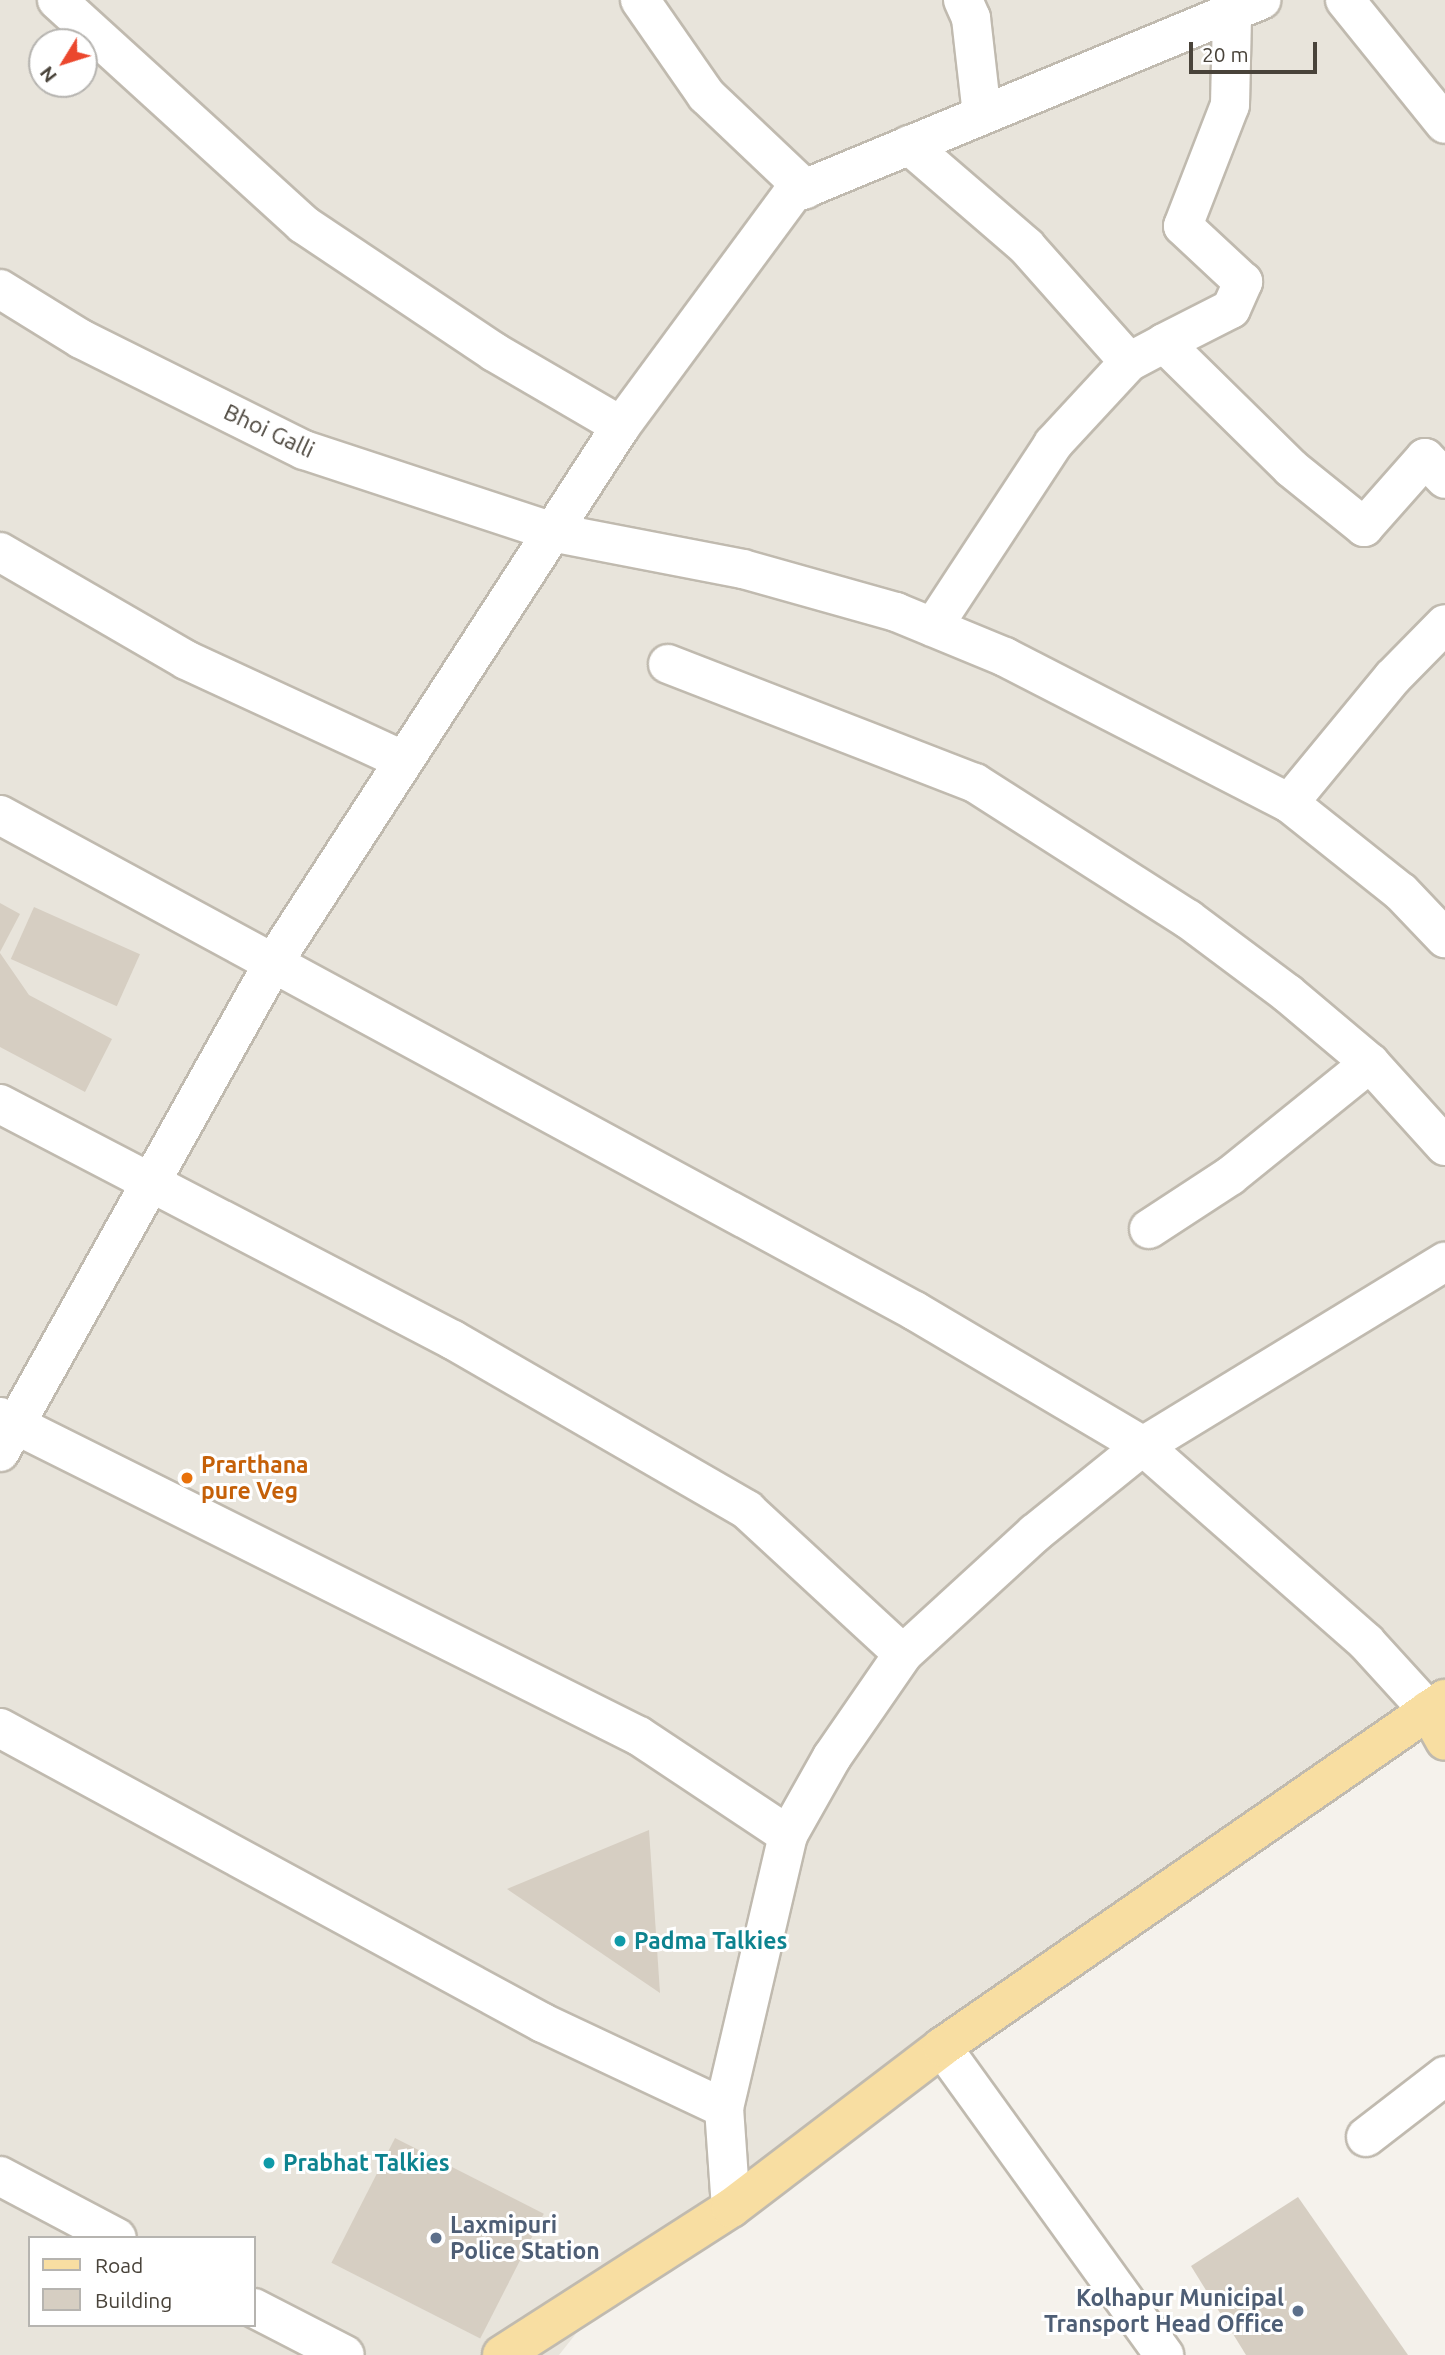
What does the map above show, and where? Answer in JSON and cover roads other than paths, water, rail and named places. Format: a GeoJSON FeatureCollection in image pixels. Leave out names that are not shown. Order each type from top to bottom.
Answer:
{"type":"FeatureCollection","features":[{"type":"Feature","properties":{"kind":"main road"},"geometry":{"type":"LineString","coordinates":[[502,2355],[731,2208],[942,2047],[1439,1717]]}},
{"type":"Feature","properties":{"kind":"street"},"geometry":{"type":"LineString","coordinates":[[57,0],[303,224],[494,352],[621,426]]}},
{"type":"Feature","properties":{"kind":"street"},"geometry":{"type":"LineString","coordinates":[[640,0],[706,95],[806,189]]}},
{"type":"Feature","properties":{"kind":"street"},"geometry":{"type":"LineString","coordinates":[[963,0],[971,18],[982,114]]}},
{"type":"Feature","properties":{"kind":"street"},"geometry":{"type":"LineString","coordinates":[[1345,0],[1445,124]]}},
{"type":"Feature","properties":{"kind":"street"},"geometry":{"type":"LineString","coordinates":[[789,1835],[639,1736],[5,1432],[152,1186],[275,960],[402,760],[556,533],[621,426],[792,194],[1246,7]]}},
{"type":"Feature","properties":{"kind":"street"},"geometry":{"type":"LineString","coordinates":[[933,627],[1054,444],[1129,362],[1231,309],[1243,282],[1183,226],[1230,105],[1246,7]]}},
{"type":"Feature","properties":{"kind":"street"},"geometry":{"type":"LineString","coordinates":[[909,145],[1026,246],[1129,362]]}},
{"type":"Feature","properties":{"kind":"street","name":"Bhoi Galli"},"geometry":{"type":"LineString","coordinates":[[0,289],[81,340],[304,450],[556,533],[743,569],[933,627],[1005,657],[1142,731],[1228,766],[1289,803],[1401,892],[1445,938]]}},
{"type":"Feature","properties":{"kind":"street"},"geometry":{"type":"LineString","coordinates":[[1164,343],[1291,468],[1364,527],[1425,458],[1445,480]]}},
{"type":"Feature","properties":{"kind":"street"},"geometry":{"type":"LineString","coordinates":[[0,552],[186,660],[402,760]]}},
{"type":"Feature","properties":{"kind":"street"},"geometry":{"type":"LineString","coordinates":[[1289,803],[1393,677],[1445,624]]}},
{"type":"Feature","properties":{"kind":"street"},"geometry":{"type":"LineString","coordinates":[[668,664],[975,783],[1188,919],[1370,1063],[1445,1146]]}},
{"type":"Feature","properties":{"kind":"street"},"geometry":{"type":"LineString","coordinates":[[0,815],[275,960],[915,1311],[1143,1446],[1366,1642],[1439,1717]]}},
{"type":"Feature","properties":{"kind":"street"},"geometry":{"type":"LineString","coordinates":[[1150,1229],[1230,1176],[1370,1063]]}},
{"type":"Feature","properties":{"kind":"street"},"geometry":{"type":"LineString","coordinates":[[0,1104],[152,1186],[453,1340],[747,1510],[904,1654]]}},
{"type":"Feature","properties":{"kind":"street"},"geometry":{"type":"LineString","coordinates":[[731,2208],[724,2108],[789,1835],[832,1757],[904,1654],[1143,1446],[1445,1262]]}},
{"type":"Feature","properties":{"kind":"street"},"geometry":{"type":"LineString","coordinates":[[0,1728],[543,2023],[724,2108]]}},
{"type":"Feature","properties":{"kind":"street"},"geometry":{"type":"LineString","coordinates":[[942,2047],[1164,2355]]}},
{"type":"Feature","properties":{"kind":"street"},"geometry":{"type":"LineString","coordinates":[[1366,2137],[1445,2076]]}},
{"type":"Feature","properties":{"kind":"street"},"geometry":{"type":"LineString","coordinates":[[0,2176],[113,2236]]}},
{"type":"Feature","properties":{"kind":"street"},"geometry":{"type":"LineString","coordinates":[[256,2309],[345,2355]]}},
{"type":"Feature","properties":{"kind":"place","name":"Prarthana pure Veg"},"geometry":{"type":"Point","coordinates":[187,1478]}},
{"type":"Feature","properties":{"kind":"place","name":"Padma Talkies"},"geometry":{"type":"Point","coordinates":[620,1941]}},
{"type":"Feature","properties":{"kind":"place","name":"Prabhat Talkies"},"geometry":{"type":"Point","coordinates":[269,2163]}},
{"type":"Feature","properties":{"kind":"place","name":"Laxmipuri Police Station"},"geometry":{"type":"Point","coordinates":[436,2238]}},
{"type":"Feature","properties":{"kind":"place","name":"Kolhapur Municipal Transport Head Office"},"geometry":{"type":"Point","coordinates":[1298,2311]}}]}
